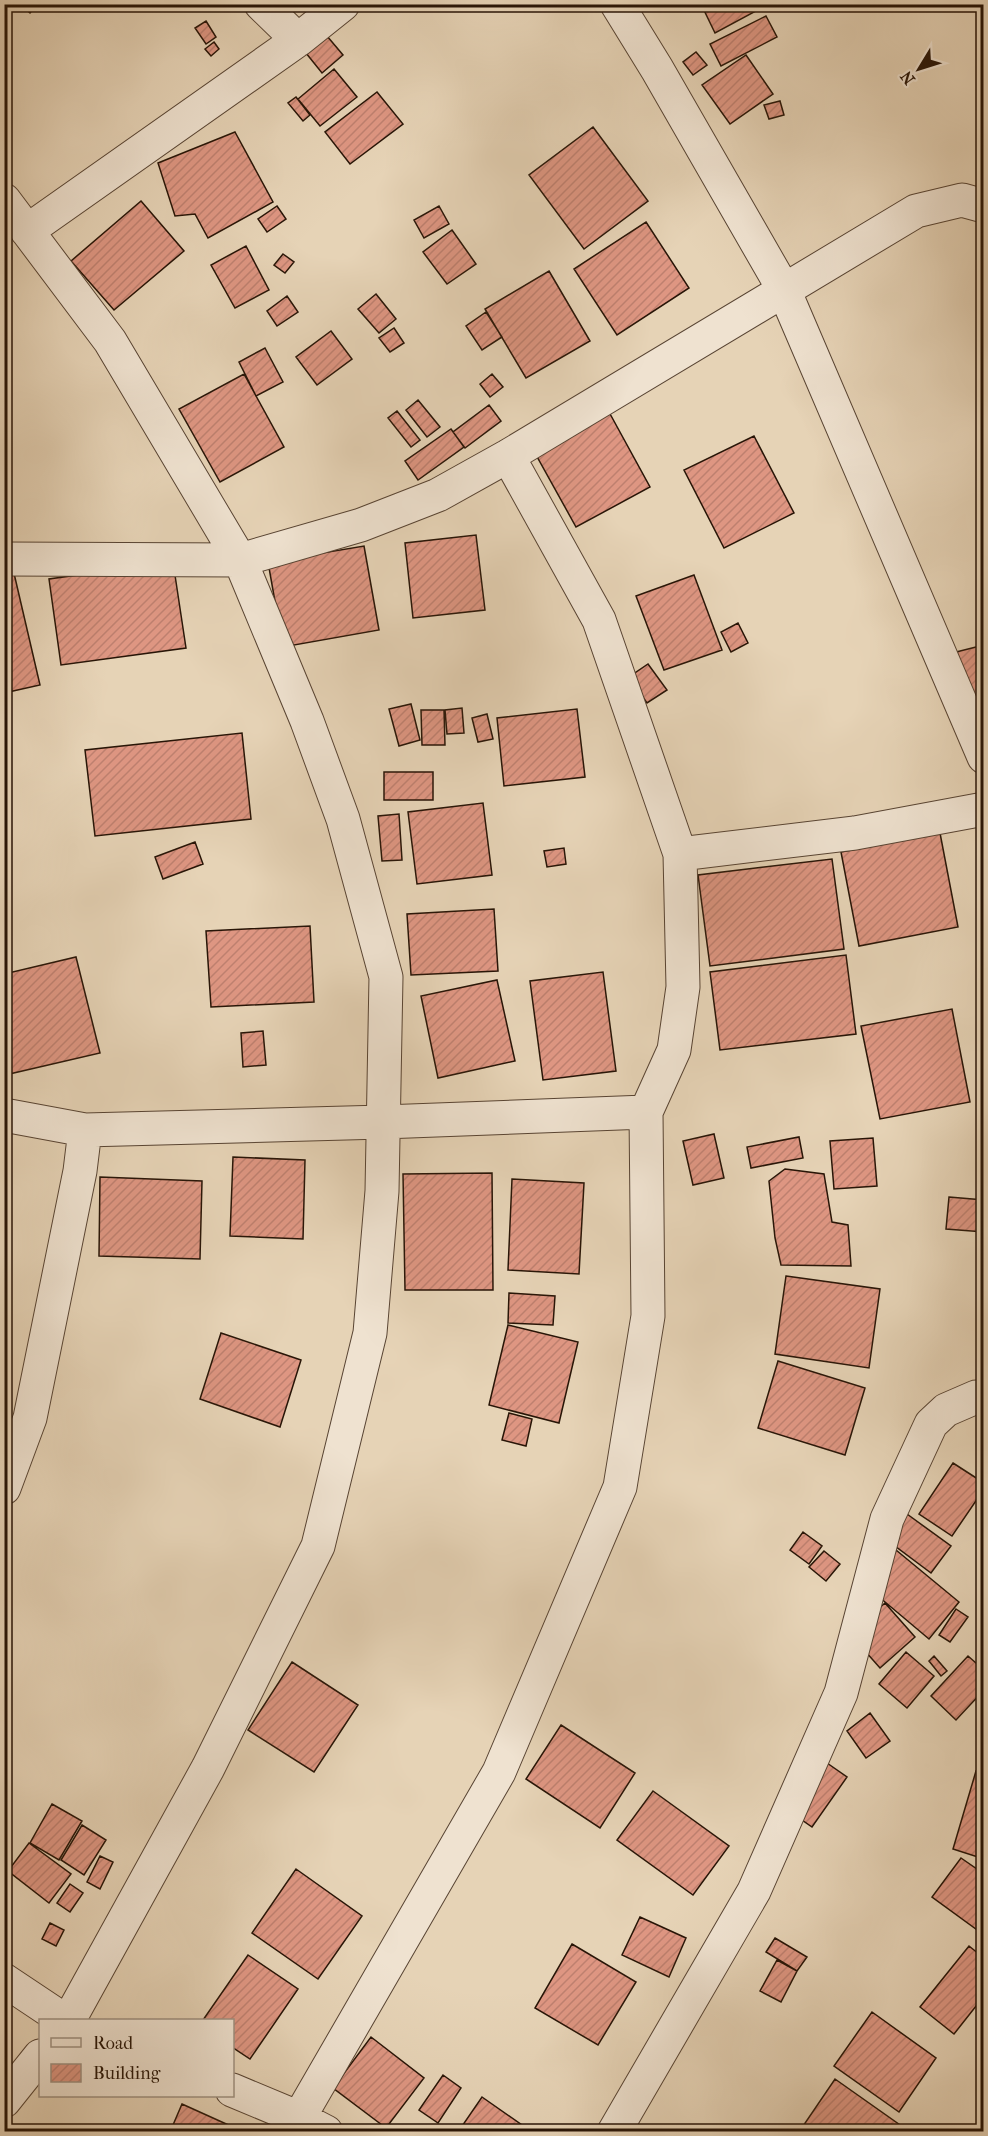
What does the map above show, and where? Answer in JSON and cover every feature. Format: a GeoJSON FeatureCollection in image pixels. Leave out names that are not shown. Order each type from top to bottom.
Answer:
{"type":"FeatureCollection","features":[{"type":"Feature","properties":{"kind":"street"},"geometry":{"type":"LineString","coordinates":[[261,4],[298,39]]}},
{"type":"Feature","properties":{"kind":"street"},"geometry":{"type":"LineString","coordinates":[[27,231],[298,39],[343,4]]}},
{"type":"Feature","properties":{"kind":"street"},"geometry":{"type":"LineString","coordinates":[[617,4],[784,290],[984,757]]}},
{"type":"Feature","properties":{"kind":"street"},"geometry":{"type":"LineString","coordinates":[[4,200],[110,341],[240,560],[307,721],[343,819],[386,977],[382,1191],[370,1333],[318,1546],[208,1768],[68,2019]]}},
{"type":"Feature","properties":{"kind":"street"},"geometry":{"type":"LineString","coordinates":[[4,559],[240,560],[361,525],[438,495],[508,456],[916,211],[962,200],[984,206]]}},
{"type":"Feature","properties":{"kind":"street"},"geometry":{"type":"LineString","coordinates":[[234,2091],[313,2125],[499,1772],[620,1487],[648,1316],[646,1112],[674,1050],[683,987],[680,854],[599,620],[508,456]]}},
{"type":"Feature","properties":{"kind":"street"},"geometry":{"type":"LineString","coordinates":[[680,854],[855,832],[984,810]]}},
{"type":"Feature","properties":{"kind":"street"},"geometry":{"type":"LineString","coordinates":[[4,1115],[84,1130],[646,1112]]}},
{"type":"Feature","properties":{"kind":"street"},"geometry":{"type":"LineString","coordinates":[[4,1488],[30,1418],[80,1171],[84,1130]]}},
{"type":"Feature","properties":{"kind":"street"},"geometry":{"type":"LineString","coordinates":[[614,2132],[754,1892],[841,1693],[887,1519],[931,1424],[946,1410],[976,1397],[984,1399]]}},
{"type":"Feature","properties":{"kind":"street"},"geometry":{"type":"LineString","coordinates":[[4,1980],[65,2019]]}},
{"type":"Feature","properties":{"kind":"street"},"geometry":{"type":"LineString","coordinates":[[4,2101],[39,2057]]}},
{"type":"Feature","properties":{"kind":"building"},"geometry":{"type":"Polygon","coordinates":[[[20,4],[37,4],[30,13],[20,4]]]}},
{"type":"Feature","properties":{"kind":"building"},"geometry":{"type":"Polygon","coordinates":[[[701,4],[753,4],[756,11],[715,33],[701,4]]]}},
{"type":"Feature","properties":{"kind":"building"},"geometry":{"type":"Polygon","coordinates":[[[766,16],[777,37],[721,66],[710,44],[766,16]]]}},
{"type":"Feature","properties":{"kind":"building"},"geometry":{"type":"Polygon","coordinates":[[[206,21],[216,37],[206,44],[195,28],[206,21]]]}},
{"type":"Feature","properties":{"kind":"building"},"geometry":{"type":"Polygon","coordinates":[[[327,36],[343,55],[322,73],[306,53],[327,36]]]}},
{"type":"Feature","properties":{"kind":"building"},"geometry":{"type":"Polygon","coordinates":[[[214,42],[219,49],[211,56],[205,49],[214,42]]]}},
{"type":"Feature","properties":{"kind":"building"},"geometry":{"type":"Polygon","coordinates":[[[696,52],[707,65],[693,75],[683,62],[696,52]]]}},
{"type":"Feature","properties":{"kind":"building"},"geometry":{"type":"Polygon","coordinates":[[[746,55],[773,94],[730,124],[702,85],[746,55]]]}},
{"type":"Feature","properties":{"kind":"building"},"geometry":{"type":"Polygon","coordinates":[[[334,69],[357,97],[320,126],[298,99],[334,69]]]}},
{"type":"Feature","properties":{"kind":"building"},"geometry":{"type":"Polygon","coordinates":[[[377,92],[403,124],[350,164],[325,132],[377,92]]]}},
{"type":"Feature","properties":{"kind":"building"},"geometry":{"type":"Polygon","coordinates":[[[296,97],[310,115],[303,121],[288,103],[296,97]]]}},
{"type":"Feature","properties":{"kind":"building"},"geometry":{"type":"Polygon","coordinates":[[[780,101],[784,115],[769,119],[764,105],[780,101]]]}},
{"type":"Feature","properties":{"kind":"building"},"geometry":{"type":"Polygon","coordinates":[[[593,127],[648,201],[584,249],[529,175],[593,127]]]}},
{"type":"Feature","properties":{"kind":"building"},"geometry":{"type":"Polygon","coordinates":[[[235,132],[273,202],[208,238],[195,214],[175,216],[158,163],[235,132]]]}},
{"type":"Feature","properties":{"kind":"building"},"geometry":{"type":"Polygon","coordinates":[[[141,201],[184,251],[114,310],[71,261],[141,201]]]}},
{"type":"Feature","properties":{"kind":"building"},"geometry":{"type":"Polygon","coordinates":[[[277,206],[286,219],[267,232],[258,219],[277,206]]]}},
{"type":"Feature","properties":{"kind":"building"},"geometry":{"type":"Polygon","coordinates":[[[439,206],[449,224],[424,238],[414,220],[439,206]]]}},
{"type":"Feature","properties":{"kind":"building"},"geometry":{"type":"Polygon","coordinates":[[[646,222],[689,288],[617,335],[574,269],[646,222]]]}},
{"type":"Feature","properties":{"kind":"building"},"geometry":{"type":"Polygon","coordinates":[[[452,230],[476,264],[447,284],[423,252],[452,230]]]}},
{"type":"Feature","properties":{"kind":"building"},"geometry":{"type":"Polygon","coordinates":[[[246,246],[269,290],[235,308],[211,265],[246,246]]]}},
{"type":"Feature","properties":{"kind":"building"},"geometry":{"type":"Polygon","coordinates":[[[283,254],[294,262],[285,273],[274,265],[283,254]]]}},
{"type":"Feature","properties":{"kind":"building"},"geometry":{"type":"Polygon","coordinates":[[[549,271],[590,341],[526,378],[485,309],[549,271]]]}},
{"type":"Feature","properties":{"kind":"building"},"geometry":{"type":"Polygon","coordinates":[[[376,294],[396,319],[379,333],[358,309],[376,294]]]}},
{"type":"Feature","properties":{"kind":"building"},"geometry":{"type":"Polygon","coordinates":[[[287,296],[298,312],[277,326],[267,311],[287,296]]]}},
{"type":"Feature","properties":{"kind":"building"},"geometry":{"type":"Polygon","coordinates":[[[486,312],[502,337],[482,350],[466,326],[486,312]]]}},
{"type":"Feature","properties":{"kind":"building"},"geometry":{"type":"Polygon","coordinates":[[[394,328],[404,343],[390,352],[379,338],[394,328]]]}},
{"type":"Feature","properties":{"kind":"building"},"geometry":{"type":"Polygon","coordinates":[[[331,331],[352,359],[317,385],[296,357],[331,331]]]}},
{"type":"Feature","properties":{"kind":"building"},"geometry":{"type":"Polygon","coordinates":[[[265,348],[283,382],[256,396],[239,362],[265,348]]]}},
{"type":"Feature","properties":{"kind":"building"},"geometry":{"type":"Polygon","coordinates":[[[244,374],[284,447],[220,482],[179,409],[244,374]]]}},
{"type":"Feature","properties":{"kind":"building"},"geometry":{"type":"Polygon","coordinates":[[[492,374],[503,387],[490,397],[480,384],[492,374]]]}},
{"type":"Feature","properties":{"kind":"building"},"geometry":{"type":"Polygon","coordinates":[[[418,400],[440,427],[427,437],[406,410],[418,400]]]}},
{"type":"Feature","properties":{"kind":"building"},"geometry":{"type":"Polygon","coordinates":[[[489,405],[501,421],[465,448],[453,432],[489,405]]]}},
{"type":"Feature","properties":{"kind":"building"},"geometry":{"type":"Polygon","coordinates":[[[397,411],[420,440],[411,447],[388,418],[397,411]]]}},
{"type":"Feature","properties":{"kind":"building"},"geometry":{"type":"Polygon","coordinates":[[[609,412],[650,487],[576,527],[535,453],[609,412]]]}},
{"type":"Feature","properties":{"kind":"building"},"geometry":{"type":"Polygon","coordinates":[[[451,429],[464,447],[418,480],[405,461],[451,429]]]}},
{"type":"Feature","properties":{"kind":"building"},"geometry":{"type":"Polygon","coordinates":[[[754,436],[794,513],[724,548],[684,470],[754,436]]]}},
{"type":"Feature","properties":{"kind":"building"},"geometry":{"type":"Polygon","coordinates":[[[476,535],[485,610],[413,618],[405,543],[476,535]]]}},
{"type":"Feature","properties":{"kind":"building"},"geometry":{"type":"Polygon","coordinates":[[[364,546],[379,630],[283,647],[268,562],[364,546]]]}},
{"type":"Feature","properties":{"kind":"building"},"geometry":{"type":"Polygon","coordinates":[[[173,562],[186,648],[61,665],[49,579],[173,562]]]}},
{"type":"Feature","properties":{"kind":"building"},"geometry":{"type":"Polygon","coordinates":[[[13,569],[40,685],[4,693],[4,571],[13,569]]]}},
{"type":"Feature","properties":{"kind":"building"},"geometry":{"type":"Polygon","coordinates":[[[694,575],[722,650],[664,670],[636,596],[694,575]]]}},
{"type":"Feature","properties":{"kind":"building"},"geometry":{"type":"Polygon","coordinates":[[[738,623],[748,643],[731,652],[721,632],[738,623]]]}},
{"type":"Feature","properties":{"kind":"building"},"geometry":{"type":"Polygon","coordinates":[[[984,645],[984,746],[956,652],[984,645]]]}},
{"type":"Feature","properties":{"kind":"building"},"geometry":{"type":"Polygon","coordinates":[[[648,664],[667,690],[647,703],[629,677],[648,664]]]}},
{"type":"Feature","properties":{"kind":"building"},"geometry":{"type":"Polygon","coordinates":[[[411,704],[420,740],[399,746],[389,709],[411,704]]]}},
{"type":"Feature","properties":{"kind":"building"},"geometry":{"type":"Polygon","coordinates":[[[462,708],[464,733],[447,734],[445,710],[462,708]]]}},
{"type":"Feature","properties":{"kind":"building"},"geometry":{"type":"Polygon","coordinates":[[[577,709],[585,777],[504,786],[497,718],[577,709]]]}},
{"type":"Feature","properties":{"kind":"building"},"geometry":{"type":"Polygon","coordinates":[[[421,710],[444,710],[445,745],[422,745],[421,710]]]}},
{"type":"Feature","properties":{"kind":"building"},"geometry":{"type":"Polygon","coordinates":[[[487,714],[493,739],[478,742],[472,718],[487,714]]]}},
{"type":"Feature","properties":{"kind":"building"},"geometry":{"type":"Polygon","coordinates":[[[242,733],[251,819],[95,836],[85,750],[242,733]]]}},
{"type":"Feature","properties":{"kind":"building"},"geometry":{"type":"Polygon","coordinates":[[[384,772],[433,772],[433,800],[384,800],[384,772]]]}},
{"type":"Feature","properties":{"kind":"building"},"geometry":{"type":"Polygon","coordinates":[[[483,803],[492,875],[417,884],[408,812],[483,803]]]}},
{"type":"Feature","properties":{"kind":"building"},"geometry":{"type":"Polygon","coordinates":[[[399,814],[402,860],[382,861],[378,816],[399,814]]]}},
{"type":"Feature","properties":{"kind":"building"},"geometry":{"type":"Polygon","coordinates":[[[940,833],[958,927],[859,946],[841,852],[940,833]]]}},
{"type":"Feature","properties":{"kind":"building"},"geometry":{"type":"Polygon","coordinates":[[[195,842],[203,864],[163,879],[155,857],[195,842]]]}},
{"type":"Feature","properties":{"kind":"building"},"geometry":{"type":"Polygon","coordinates":[[[564,848],[566,864],[547,867],[544,851],[564,848]]]}},
{"type":"Feature","properties":{"kind":"building"},"geometry":{"type":"Polygon","coordinates":[[[832,859],[844,949],[710,966],[698,875],[832,859]]]}},
{"type":"Feature","properties":{"kind":"building"},"geometry":{"type":"Polygon","coordinates":[[[494,909],[498,971],[411,975],[407,914],[494,909]]]}},
{"type":"Feature","properties":{"kind":"building"},"geometry":{"type":"Polygon","coordinates":[[[310,926],[314,1002],[211,1007],[206,931],[310,926]]]}},
{"type":"Feature","properties":{"kind":"building"},"geometry":{"type":"Polygon","coordinates":[[[846,955],[856,1034],[720,1050],[710,972],[846,955]]]}},
{"type":"Feature","properties":{"kind":"building"},"geometry":{"type":"Polygon","coordinates":[[[76,957],[100,1053],[5,1075],[4,974],[76,957]]]}},
{"type":"Feature","properties":{"kind":"building"},"geometry":{"type":"Polygon","coordinates":[[[603,972],[616,1071],[543,1080],[530,981],[603,972]]]}},
{"type":"Feature","properties":{"kind":"building"},"geometry":{"type":"Polygon","coordinates":[[[497,980],[515,1061],[438,1078],[421,996],[497,980]]]}},
{"type":"Feature","properties":{"kind":"building"},"geometry":{"type":"Polygon","coordinates":[[[952,1009],[970,1102],[880,1119],[861,1026],[952,1009]]]}},
{"type":"Feature","properties":{"kind":"building"},"geometry":{"type":"Polygon","coordinates":[[[263,1031],[266,1065],[243,1067],[241,1033],[263,1031]]]}},
{"type":"Feature","properties":{"kind":"building"},"geometry":{"type":"Polygon","coordinates":[[[714,1134],[724,1178],[693,1185],[683,1141],[714,1134]]]}},
{"type":"Feature","properties":{"kind":"building"},"geometry":{"type":"Polygon","coordinates":[[[799,1137],[803,1158],[751,1168],[747,1147],[799,1137]]]}},
{"type":"Feature","properties":{"kind":"building"},"geometry":{"type":"Polygon","coordinates":[[[873,1138],[877,1186],[834,1189],[830,1141],[873,1138]]]}},
{"type":"Feature","properties":{"kind":"building"},"geometry":{"type":"Polygon","coordinates":[[[233,1157],[305,1160],[303,1239],[230,1236],[233,1157]]]}},
{"type":"Feature","properties":{"kind":"building"},"geometry":{"type":"Polygon","coordinates":[[[785,1169],[824,1174],[832,1222],[848,1225],[851,1266],[781,1265],[775,1238],[769,1181],[785,1169]]]}},
{"type":"Feature","properties":{"kind":"building"},"geometry":{"type":"Polygon","coordinates":[[[492,1173],[493,1290],[405,1290],[403,1174],[492,1173]]]}},
{"type":"Feature","properties":{"kind":"building"},"geometry":{"type":"Polygon","coordinates":[[[100,1177],[202,1181],[200,1259],[99,1256],[100,1177]]]}},
{"type":"Feature","properties":{"kind":"building"},"geometry":{"type":"Polygon","coordinates":[[[512,1179],[584,1183],[579,1274],[508,1270],[512,1179]]]}},
{"type":"Feature","properties":{"kind":"building"},"geometry":{"type":"Polygon","coordinates":[[[949,1197],[984,1200],[984,1232],[946,1229],[949,1197]]]}},
{"type":"Feature","properties":{"kind":"building"},"geometry":{"type":"Polygon","coordinates":[[[786,1276],[880,1289],[869,1368],[775,1354],[786,1276]]]}},
{"type":"Feature","properties":{"kind":"building"},"geometry":{"type":"Polygon","coordinates":[[[509,1293],[555,1296],[553,1325],[508,1323],[509,1293]]]}},
{"type":"Feature","properties":{"kind":"building"},"geometry":{"type":"Polygon","coordinates":[[[508,1325],[578,1342],[559,1423],[489,1405],[508,1325]]]}},
{"type":"Feature","properties":{"kind":"building"},"geometry":{"type":"Polygon","coordinates":[[[221,1333],[301,1360],[280,1427],[200,1399],[221,1333]]]}},
{"type":"Feature","properties":{"kind":"building"},"geometry":{"type":"Polygon","coordinates":[[[778,1361],[865,1388],[845,1455],[758,1428],[778,1361]]]}},
{"type":"Feature","properties":{"kind":"building"},"geometry":{"type":"Polygon","coordinates":[[[509,1413],[532,1419],[526,1446],[502,1440],[509,1413]]]}},
{"type":"Feature","properties":{"kind":"building"},"geometry":{"type":"Polygon","coordinates":[[[953,1463],[984,1483],[984,1489],[952,1536],[919,1514],[953,1463]]]}},
{"type":"Feature","properties":{"kind":"building"},"geometry":{"type":"Polygon","coordinates":[[[907,1514],[951,1546],[931,1573],[887,1540],[907,1514]]]}},
{"type":"Feature","properties":{"kind":"building"},"geometry":{"type":"Polygon","coordinates":[[[803,1532],[822,1546],[809,1564],[790,1550],[803,1532]]]}},
{"type":"Feature","properties":{"kind":"building"},"geometry":{"type":"Polygon","coordinates":[[[896,1550],[959,1602],[929,1639],[866,1586],[896,1550]]]}},
{"type":"Feature","properties":{"kind":"building"},"geometry":{"type":"Polygon","coordinates":[[[824,1551],[840,1564],[826,1581],[809,1567],[824,1551]]]}},
{"type":"Feature","properties":{"kind":"building"},"geometry":{"type":"Polygon","coordinates":[[[885,1603],[915,1637],[880,1668],[850,1634],[885,1603]]]}},
{"type":"Feature","properties":{"kind":"building"},"geometry":{"type":"Polygon","coordinates":[[[956,1609],[968,1617],[950,1642],[939,1635],[956,1609]]]}},
{"type":"Feature","properties":{"kind":"building"},"geometry":{"type":"Polygon","coordinates":[[[906,1652],[934,1676],[907,1708],[879,1684],[906,1652]]]}},
{"type":"Feature","properties":{"kind":"building"},"geometry":{"type":"Polygon","coordinates":[[[934,1656],[947,1671],[941,1676],[929,1661],[934,1656]]]}},
{"type":"Feature","properties":{"kind":"building"},"geometry":{"type":"Polygon","coordinates":[[[968,1656],[984,1670],[984,1690],[956,1720],[931,1696],[968,1656]]]}},
{"type":"Feature","properties":{"kind":"building"},"geometry":{"type":"Polygon","coordinates":[[[292,1662],[358,1705],[314,1772],[248,1730],[292,1662]]]}},
{"type":"Feature","properties":{"kind":"building"},"geometry":{"type":"Polygon","coordinates":[[[870,1713],[890,1741],[866,1758],[847,1731],[870,1713]]]}},
{"type":"Feature","properties":{"kind":"building"},"geometry":{"type":"Polygon","coordinates":[[[561,1725],[635,1773],[600,1828],[526,1779],[561,1725]]]}},
{"type":"Feature","properties":{"kind":"building"},"geometry":{"type":"Polygon","coordinates":[[[827,1763],[847,1777],[812,1827],[792,1813],[827,1763]]]}},
{"type":"Feature","properties":{"kind":"building"},"geometry":{"type":"Polygon","coordinates":[[[976,1771],[984,1773],[984,1859],[953,1849],[976,1771]]]}},
{"type":"Feature","properties":{"kind":"building"},"geometry":{"type":"Polygon","coordinates":[[[653,1791],[729,1846],[693,1895],[617,1840],[653,1791]]]}},
{"type":"Feature","properties":{"kind":"building"},"geometry":{"type":"Polygon","coordinates":[[[52,1804],[82,1821],[59,1860],[30,1843],[52,1804]]]}},
{"type":"Feature","properties":{"kind":"building"},"geometry":{"type":"Polygon","coordinates":[[[82,1825],[106,1840],[84,1875],[61,1860],[82,1825]]]}},
{"type":"Feature","properties":{"kind":"building"},"geometry":{"type":"Polygon","coordinates":[[[29,1843],[71,1874],[49,1903],[8,1871],[29,1843]]]}},
{"type":"Feature","properties":{"kind":"building"},"geometry":{"type":"Polygon","coordinates":[[[100,1856],[113,1862],[100,1889],[87,1882],[100,1856]]]}},
{"type":"Feature","properties":{"kind":"building"},"geometry":{"type":"Polygon","coordinates":[[[961,1858],[984,1874],[984,1927],[980,1932],[932,1897],[961,1858]]]}},
{"type":"Feature","properties":{"kind":"building"},"geometry":{"type":"Polygon","coordinates":[[[296,1869],[362,1916],[318,1979],[252,1933],[296,1869]]]}},
{"type":"Feature","properties":{"kind":"building"},"geometry":{"type":"Polygon","coordinates":[[[70,1884],[83,1893],[70,1912],[57,1903],[70,1884]]]}},
{"type":"Feature","properties":{"kind":"building"},"geometry":{"type":"Polygon","coordinates":[[[640,1917],[686,1938],[669,1977],[622,1955],[640,1917]]]}},
{"type":"Feature","properties":{"kind":"building"},"geometry":{"type":"Polygon","coordinates":[[[50,1923],[64,1930],[56,1946],[42,1939],[50,1923]]]}},
{"type":"Feature","properties":{"kind":"building"},"geometry":{"type":"Polygon","coordinates":[[[775,1938],[807,1957],[797,1971],[766,1952],[775,1938]]]}},
{"type":"Feature","properties":{"kind":"building"},"geometry":{"type":"Polygon","coordinates":[[[572,1944],[636,1982],[598,2045],[535,2008],[572,1944]]]}},
{"type":"Feature","properties":{"kind":"building"},"geometry":{"type":"Polygon","coordinates":[[[969,1946],[984,1958],[984,1996],[954,2034],[920,2007],[969,1946]]]}},
{"type":"Feature","properties":{"kind":"building"},"geometry":{"type":"Polygon","coordinates":[[[248,1955],[298,1989],[250,2059],[234,2048],[234,2019],[204,2019],[248,1955]]]}},
{"type":"Feature","properties":{"kind":"building"},"geometry":{"type":"Polygon","coordinates":[[[777,1960],[797,1971],[781,2002],[760,1991],[777,1960]]]}},
{"type":"Feature","properties":{"kind":"building"},"geometry":{"type":"Polygon","coordinates":[[[872,2012],[936,2058],[899,2112],[834,2066],[872,2012]]]}},
{"type":"Feature","properties":{"kind":"building"},"geometry":{"type":"Polygon","coordinates":[[[371,2037],[424,2078],[386,2128],[333,2088],[371,2037]]]}},
{"type":"Feature","properties":{"kind":"building"},"geometry":{"type":"Polygon","coordinates":[[[443,2075],[461,2088],[438,2123],[419,2110],[443,2075]]]}},
{"type":"Feature","properties":{"kind":"building"},"geometry":{"type":"Polygon","coordinates":[[[835,2079],[910,2132],[799,2132],[835,2079]]]}},
{"type":"Feature","properties":{"kind":"building"},"geometry":{"type":"Polygon","coordinates":[[[482,2097],[532,2132],[458,2132],[482,2097]]]}},
{"type":"Feature","properties":{"kind":"building"},"geometry":{"type":"Polygon","coordinates":[[[182,2104],[244,2132],[170,2132],[182,2104]]]}}]}
